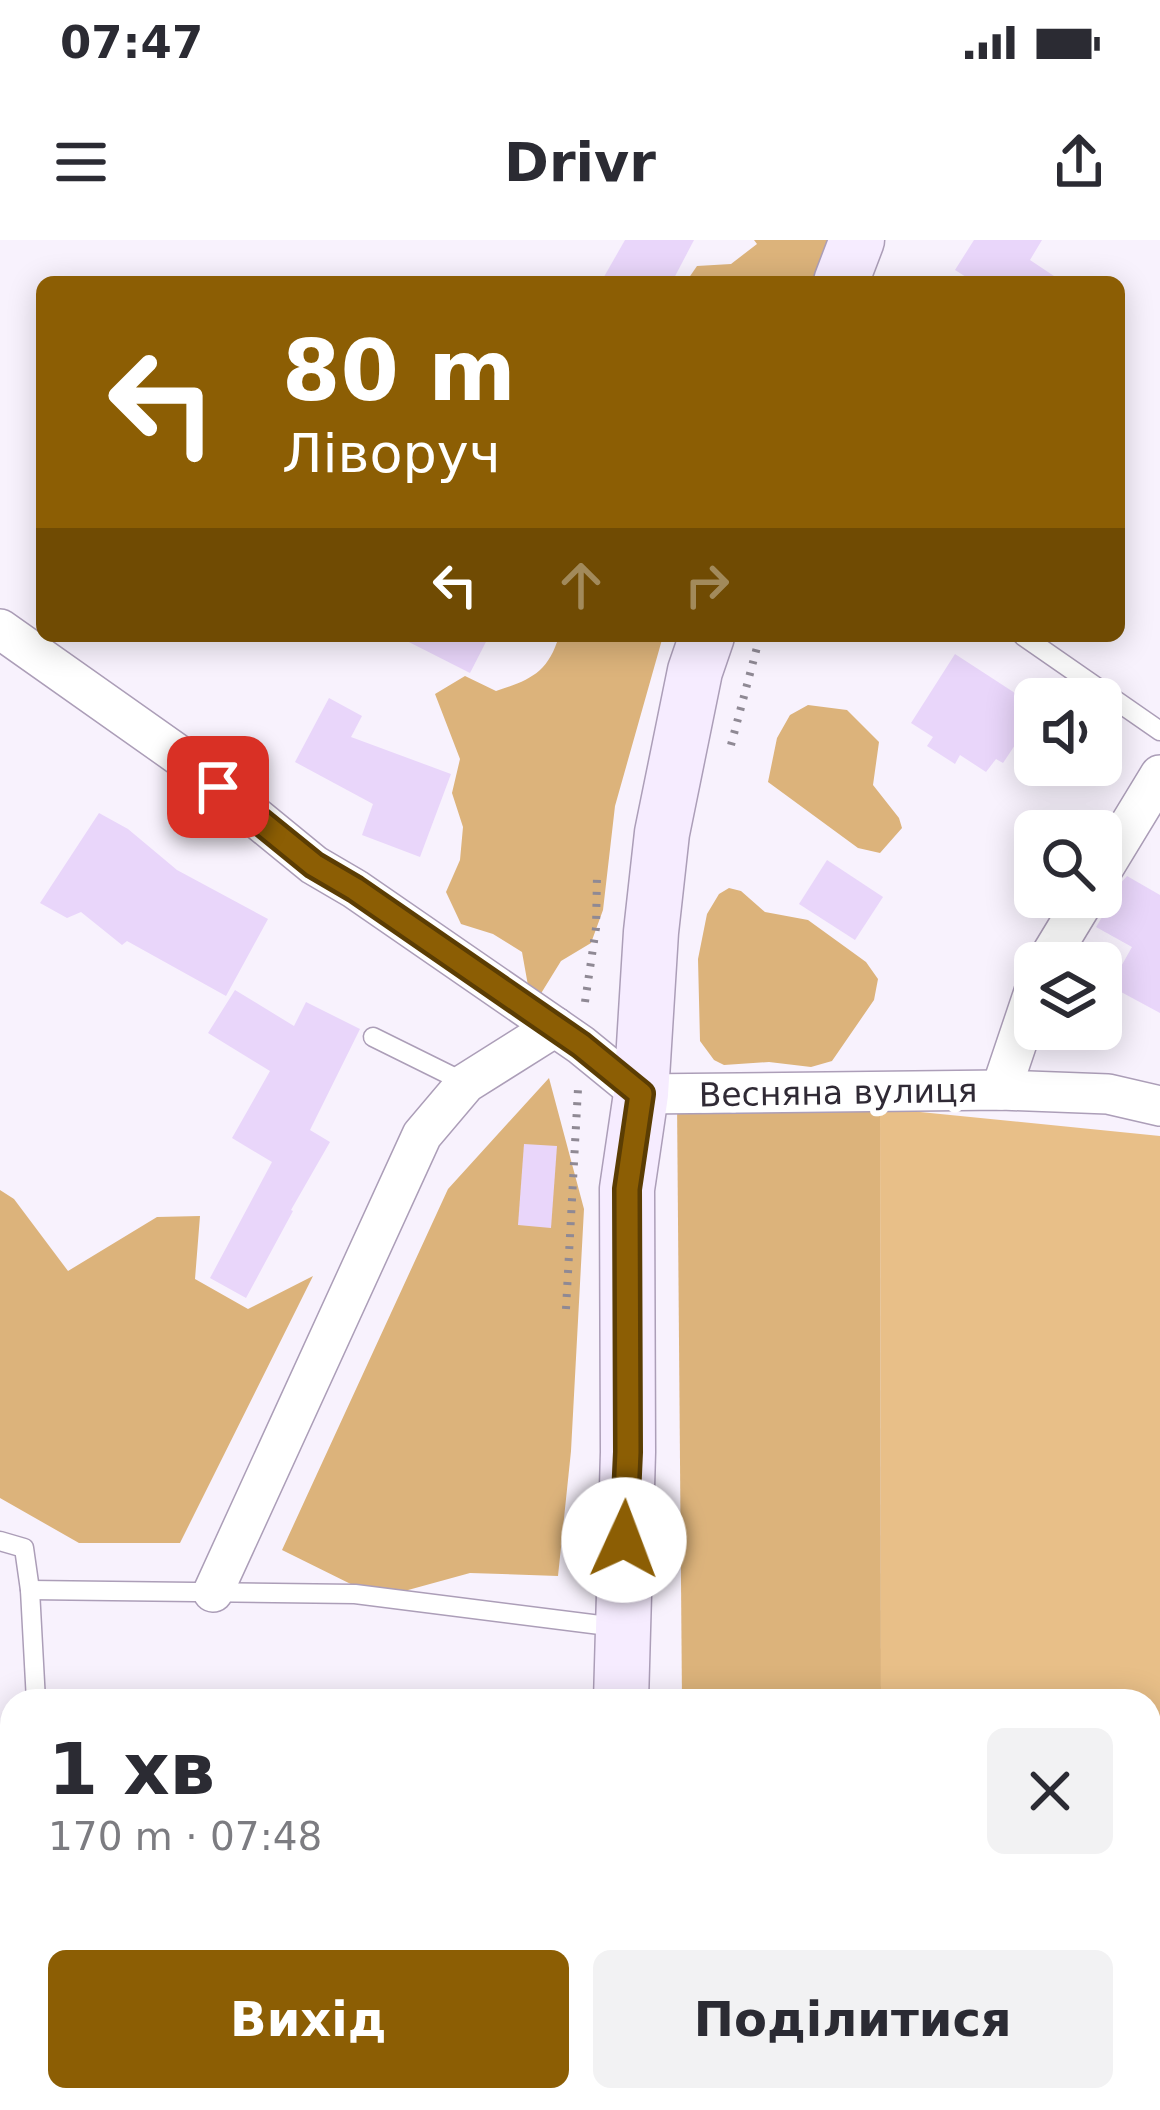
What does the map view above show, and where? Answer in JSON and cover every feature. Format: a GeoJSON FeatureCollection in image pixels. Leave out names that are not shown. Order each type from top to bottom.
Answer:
{"type":"FeatureCollection","features":[{"type":"Feature","properties":{"kind":"main road"},"geometry":{"type":"LineString","coordinates":[[844,276],[857,240]]}},
{"type":"Feature","properties":{"kind":"main road"},"geometry":{"type":"LineString","coordinates":[[621,1689],[628,1452],[627,1189],[641,1094],[662,832],[694,670],[705,642]]}},
{"type":"Feature","properties":{"kind":"street"},"geometry":{"type":"LineString","coordinates":[[0,628],[187,761],[314,865],[555,1027],[641,1094]]}},
{"type":"Feature","properties":{"kind":"street"},"geometry":{"type":"LineString","coordinates":[[1122,837],[1160,775]]}},
{"type":"Feature","properties":{"kind":"street"},"geometry":{"type":"LineString","coordinates":[[213,1592],[422,1135],[466,1083],[555,1027]]}},
{"type":"Feature","properties":{"kind":"street","name":"Весняна вулиця"},"geometry":{"type":"LineString","coordinates":[[641,1094],[1000,1090],[1014,1050]]}},
{"type":"Feature","properties":{"kind":"street"},"geometry":{"type":"LineString","coordinates":[[1000,1090],[1108,1094],[1160,1106]]}},
{"type":"Feature","properties":{"kind":"lane"},"geometry":{"type":"LineString","coordinates":[[1032,642],[1160,731]]}},
{"type":"Feature","properties":{"kind":"lane"},"geometry":{"type":"LineString","coordinates":[[373,1036],[466,1083]]}},
{"type":"Feature","properties":{"kind":"lane"},"geometry":{"type":"LineString","coordinates":[[0,1541],[24,1548],[35,1689]]}},
{"type":"Feature","properties":{"kind":"lane"},"geometry":{"type":"LineString","coordinates":[[29,1590],[356,1594],[621,1628]]}},
{"type":"Feature","properties":{"kind":"shaded area"},"geometry":{"type":"Polygon","coordinates":[[[754,240],[843,240],[824,276],[690,276],[697,266],[731,264],[757,244],[754,240]]]}},
{"type":"Feature","properties":{"kind":"shaded area"},"geometry":{"type":"Polygon","coordinates":[[[557,642],[661,642],[615,806],[603,910],[591,943],[561,961],[532,1008],[522,952],[493,934],[461,924],[446,892],[460,860],[463,827],[452,793],[460,759],[435,694],[465,676],[496,691],[519,683],[543,667],[557,642]]]}},
{"type":"Feature","properties":{"kind":"shaded area"},"geometry":{"type":"Polygon","coordinates":[[[808,705],[847,710],[879,742],[873,785],[902,828],[880,853],[858,848],[768,782],[777,738],[790,715],[808,705]]]}},
{"type":"Feature","properties":{"kind":"shaded area"},"geometry":{"type":"Polygon","coordinates":[[[729,888],[741,891],[765,912],[808,920],[866,962],[878,979],[874,1000],[832,1061],[811,1067],[769,1062],[724,1065],[700,1041],[698,959],[707,914],[719,894],[729,888]]]}},
{"type":"Feature","properties":{"kind":"shaded area"},"geometry":{"type":"Polygon","coordinates":[[[549,1078],[584,1209],[571,1451],[558,1576],[470,1573],[379,1598],[282,1550],[448,1189],[549,1078]]]}},
{"type":"Feature","properties":{"kind":"shaded area"},"geometry":{"type":"Polygon","coordinates":[[[677,1101],[880,1108],[881,1689],[682,1689],[677,1101]]]}},
{"type":"Feature","properties":{"kind":"shaded area"},"geometry":{"type":"Polygon","coordinates":[[[880,1108],[1160,1136],[1160,1689],[881,1689],[880,1108]]]}},
{"type":"Feature","properties":{"kind":"shaded area"},"geometry":{"type":"Polygon","coordinates":[[[0,1190],[14,1199],[68,1271],[157,1217],[200,1216],[195,1279],[248,1309],[313,1276],[180,1543],[79,1543],[0,1498],[0,1190]]]}},
{"type":"Feature","properties":{"kind":"building"},"geometry":{"type":"Polygon","coordinates":[[[625,240],[694,240],[675,276],[604,276],[625,240]]]}},
{"type":"Feature","properties":{"kind":"building"},"geometry":{"type":"Polygon","coordinates":[[[974,240],[1042,240],[1030,260],[1054,276],[964,276],[955,270],[974,240]]]}},
{"type":"Feature","properties":{"kind":"building"},"geometry":{"type":"Polygon","coordinates":[[[409,642],[486,642],[470,673],[409,642]]]}},
{"type":"Feature","properties":{"kind":"building"},"geometry":{"type":"Polygon","coordinates":[[[955,654],[1014,692],[1014,746],[1003,763],[996,759],[986,772],[960,755],[955,764],[927,746],[933,737],[911,723],[955,654]]]}},
{"type":"Feature","properties":{"kind":"building"},"geometry":{"type":"Polygon","coordinates":[[[329,698],[362,716],[351,737],[451,774],[420,857],[362,835],[373,804],[295,762],[329,698]]]}},
{"type":"Feature","properties":{"kind":"building"},"geometry":{"type":"Polygon","coordinates":[[[99,813],[128,829],[177,870],[268,919],[226,996],[127,941],[122,945],[81,912],[67,918],[40,903],[99,813]]]}},
{"type":"Feature","properties":{"kind":"building"},"geometry":{"type":"Polygon","coordinates":[[[827,860],[883,897],[855,940],[799,904],[827,860]]]}},
{"type":"Feature","properties":{"kind":"building"},"geometry":{"type":"Polygon","coordinates":[[[1127,876],[1160,895],[1160,1013],[1122,992],[1122,965],[1132,947],[1096,927],[1102,918],[1122,918],[1122,882],[1127,876]]]}},
{"type":"Feature","properties":{"kind":"building"},"geometry":{"type":"Polygon","coordinates":[[[235,990],[294,1026],[306,1002],[360,1029],[310,1130],[330,1142],[246,1298],[210,1278],[272,1162],[232,1138],[270,1071],[208,1033],[235,990]]]}},
{"type":"Feature","properties":{"kind":"building"},"geometry":{"type":"Polygon","coordinates":[[[524,1144],[557,1146],[551,1228],[518,1225],[524,1144]]]}},
{"type":"Feature","properties":{"kind":"route"},"geometry":{"type":"LineString","coordinates":[[218,787],[314,865],[581,1045],[641,1094],[627,1189],[624,1540]]}}]}
